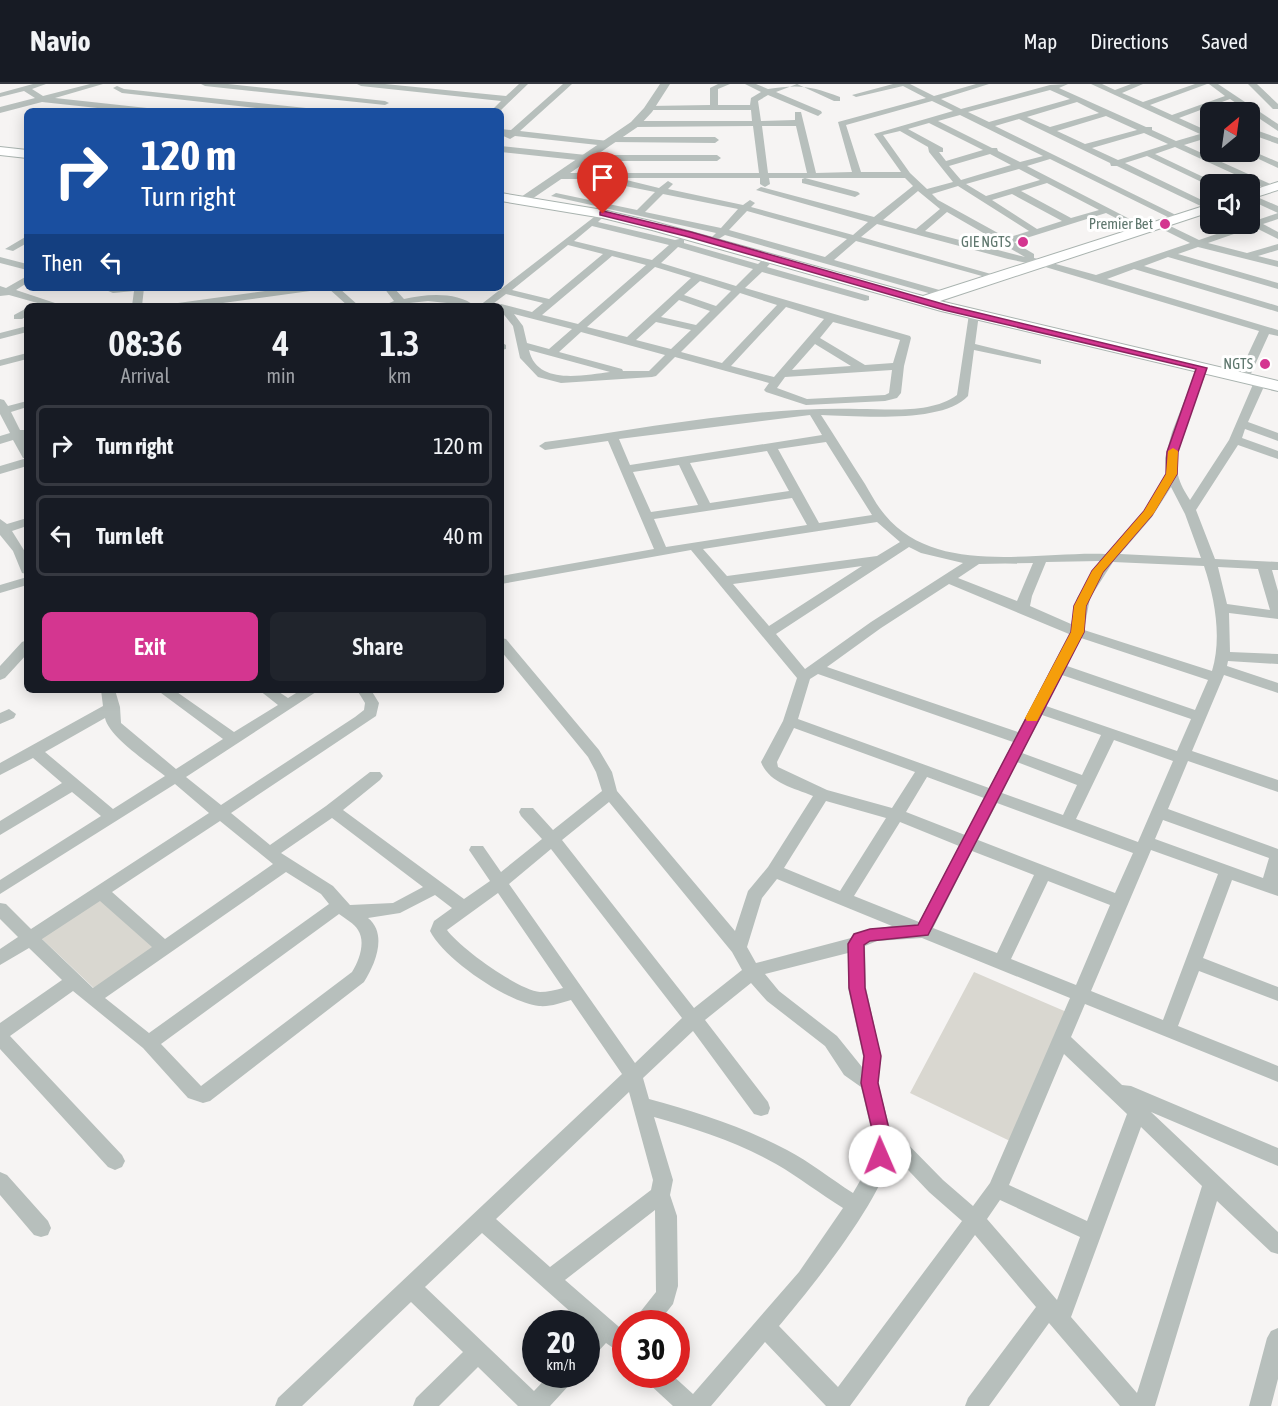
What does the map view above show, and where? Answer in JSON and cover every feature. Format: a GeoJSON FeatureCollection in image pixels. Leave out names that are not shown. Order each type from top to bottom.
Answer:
{"type":"FeatureCollection","features":[{"type":"Feature","properties":{"kind":"main road"},"geometry":{"type":"LineString","coordinates":[[0,151],[24,154]]}},
{"type":"Feature","properties":{"kind":"main road"},"geometry":{"type":"LineString","coordinates":[[1260,193],[1276,187]]}},
{"type":"Feature","properties":{"kind":"main road"},"geometry":{"type":"LineString","coordinates":[[504,198],[682,239],[718,236],[765,263],[1278,386]]}},
{"type":"Feature","properties":{"kind":"main road"},"geometry":{"type":"LineString","coordinates":[[924,302],[1200,212]]}},
{"type":"Feature","properties":{"kind":"street"},"geometry":{"type":"LineString","coordinates":[[0,95],[42,84]]}},
{"type":"Feature","properties":{"kind":"street"},"geometry":{"type":"LineString","coordinates":[[65,84],[75,90]]}},
{"type":"Feature","properties":{"kind":"street"},"geometry":{"type":"LineString","coordinates":[[0,110],[99,84]]}},
{"type":"Feature","properties":{"kind":"street"},"geometry":{"type":"LineString","coordinates":[[205,84],[324,93],[385,103]]}},
{"type":"Feature","properties":{"kind":"street"},"geometry":{"type":"LineString","coordinates":[[361,84],[402,86],[507,99]]}},
{"type":"Feature","properties":{"kind":"street"},"geometry":{"type":"LineString","coordinates":[[498,108],[524,84]]}},
{"type":"Feature","properties":{"kind":"street"},"geometry":{"type":"LineString","coordinates":[[504,141],[568,84]]}},
{"type":"Feature","properties":{"kind":"street"},"geometry":{"type":"LineString","coordinates":[[522,201],[635,124],[650,108],[665,84]]}},
{"type":"Feature","properties":{"kind":"street"},"geometry":{"type":"LineString","coordinates":[[714,107],[714,88],[726,84]]}},
{"type":"Feature","properties":{"kind":"street"},"geometry":{"type":"LineString","coordinates":[[749,84],[818,113]]}},
{"type":"Feature","properties":{"kind":"street"},"geometry":{"type":"LineString","coordinates":[[718,236],[765,183],[754,100],[768,92],[793,84]]}},
{"type":"Feature","properties":{"kind":"street"},"geometry":{"type":"LineString","coordinates":[[801,84],[837,99]]}},
{"type":"Feature","properties":{"kind":"street"},"geometry":{"type":"LineString","coordinates":[[857,89],[904,84],[963,112],[989,128],[1023,142],[1179,219]]}},
{"type":"Feature","properties":{"kind":"street"},"geometry":{"type":"LineString","coordinates":[[856,175],[841,123],[985,84]]}},
{"type":"Feature","properties":{"kind":"street"},"geometry":{"type":"LineString","coordinates":[[1044,263],[946,208],[921,190],[907,175],[878,134],[1064,84]]}},
{"type":"Feature","properties":{"kind":"street"},"geometry":{"type":"LineString","coordinates":[[1095,84],[1143,105],[1172,121],[1200,130]]}},
{"type":"Feature","properties":{"kind":"street"},"geometry":{"type":"LineString","coordinates":[[1114,93],[1139,84]]}},
{"type":"Feature","properties":{"kind":"street"},"geometry":{"type":"LineString","coordinates":[[1143,105],[1203,84]]}},
{"type":"Feature","properties":{"kind":"street"},"geometry":{"type":"LineString","coordinates":[[1252,84],[1277,107]]}},
{"type":"Feature","properties":{"kind":"street"},"geometry":{"type":"LineString","coordinates":[[1218,85],[1240,102]]}},
{"type":"Feature","properties":{"kind":"street"},"geometry":{"type":"LineString","coordinates":[[380,108],[402,86]]}},
{"type":"Feature","properties":{"kind":"street"},"geometry":{"type":"LineString","coordinates":[[244,104],[265,87]]}},
{"type":"Feature","properties":{"kind":"street"},"geometry":{"type":"LineString","coordinates":[[887,87],[897,92]]}},
{"type":"Feature","properties":{"kind":"street"},"geometry":{"type":"LineString","coordinates":[[1050,87],[1276,187]]}},
{"type":"Feature","properties":{"kind":"street"},"geometry":{"type":"LineString","coordinates":[[25,88],[41,99],[107,108]]}},
{"type":"Feature","properties":{"kind":"street"},"geometry":{"type":"LineString","coordinates":[[117,88],[123,92],[279,108]]}},
{"type":"Feature","properties":{"kind":"street"},"geometry":{"type":"LineString","coordinates":[[115,108],[135,93]]}},
{"type":"Feature","properties":{"kind":"street"},"geometry":{"type":"LineString","coordinates":[[308,108],[324,93]]}},
{"type":"Feature","properties":{"kind":"street"},"geometry":{"type":"LineString","coordinates":[[1172,121],[1232,96]]}},
{"type":"Feature","properties":{"kind":"street"},"geometry":{"type":"LineString","coordinates":[[907,97],[917,102]]}},
{"type":"Feature","properties":{"kind":"street"},"geometry":{"type":"LineString","coordinates":[[989,128],[1019,116],[1077,100]]}},
{"type":"Feature","properties":{"kind":"street"},"geometry":{"type":"LineString","coordinates":[[796,104],[812,175]]}},
{"type":"Feature","properties":{"kind":"street"},"geometry":{"type":"LineString","coordinates":[[650,108],[754,107]]}},
{"type":"Feature","properties":{"kind":"street"},"geometry":{"type":"LineString","coordinates":[[1260,111],[1277,107]]}},
{"type":"Feature","properties":{"kind":"street"},"geometry":{"type":"LineString","coordinates":[[1050,130],[1084,124],[1107,113]]}},
{"type":"Feature","properties":{"kind":"street"},"geometry":{"type":"LineString","coordinates":[[1019,116],[1200,203]]}},
{"type":"Feature","properties":{"kind":"street"},"geometry":{"type":"LineString","coordinates":[[1260,117],[1277,127]]}},
{"type":"Feature","properties":{"kind":"street"},"geometry":{"type":"LineString","coordinates":[[932,121],[1107,210],[1199,243],[1278,264]]}},
{"type":"Feature","properties":{"kind":"street"},"geometry":{"type":"LineString","coordinates":[[707,191],[720,177],[712,123]]}},
{"type":"Feature","properties":{"kind":"street"},"geometry":{"type":"LineString","coordinates":[[635,124],[800,123]]}},
{"type":"Feature","properties":{"kind":"street"},"geometry":{"type":"LineString","coordinates":[[1085,147],[1156,127]]}},
{"type":"Feature","properties":{"kind":"street"},"geometry":{"type":"LineString","coordinates":[[1260,132],[1277,127]]}},
{"type":"Feature","properties":{"kind":"street"},"geometry":{"type":"LineString","coordinates":[[901,128],[932,146],[962,159]]}},
{"type":"Feature","properties":{"kind":"street"},"geometry":{"type":"LineString","coordinates":[[1097,130],[1116,139]]}},
{"type":"Feature","properties":{"kind":"street"},"geometry":{"type":"LineString","coordinates":[[504,132],[610,142],[715,140]]}},
{"type":"Feature","properties":{"kind":"street"},"geometry":{"type":"LineString","coordinates":[[963,137],[974,134]]}},
{"type":"Feature","properties":{"kind":"street"},"geometry":{"type":"LineString","coordinates":[[1106,166],[1200,135]]}},
{"type":"Feature","properties":{"kind":"street"},"geometry":{"type":"LineString","coordinates":[[1260,136],[1278,141]]}},
{"type":"Feature","properties":{"kind":"street"},"geometry":{"type":"LineString","coordinates":[[1012,145],[1023,142]]}},
{"type":"Feature","properties":{"kind":"street"},"geometry":{"type":"LineString","coordinates":[[932,146],[932,150],[960,184],[1036,232]]}},
{"type":"Feature","properties":{"kind":"street"},"geometry":{"type":"LineString","coordinates":[[945,164],[1002,148]]}},
{"type":"Feature","properties":{"kind":"street"},"geometry":{"type":"LineString","coordinates":[[504,149],[586,158],[717,158]]}},
{"type":"Feature","properties":{"kind":"street"},"geometry":{"type":"LineString","coordinates":[[1147,153],[1200,178]]}},
{"type":"Feature","properties":{"kind":"street"},"geometry":{"type":"LineString","coordinates":[[826,261],[876,221],[921,190],[960,184],[1052,156]]}},
{"type":"Feature","properties":{"kind":"street"},"geometry":{"type":"LineString","coordinates":[[1260,157],[1277,164]]}},
{"type":"Feature","properties":{"kind":"street"},"geometry":{"type":"LineString","coordinates":[[1085,173],[1096,169]]}},
{"type":"Feature","properties":{"kind":"street"},"geometry":{"type":"LineString","coordinates":[[785,175],[855,194]]}},
{"type":"Feature","properties":{"kind":"street"},"geometry":{"type":"LineString","coordinates":[[834,210],[879,175]]}},
{"type":"Feature","properties":{"kind":"street"},"geometry":{"type":"LineString","coordinates":[[559,176],[907,175]]}},
{"type":"Feature","properties":{"kind":"street"},"geometry":{"type":"LineString","coordinates":[[590,176],[663,189],[707,191],[745,208],[1000,278]]}},
{"type":"Feature","properties":{"kind":"street"},"geometry":{"type":"LineString","coordinates":[[640,212],[677,176]]}},
{"type":"Feature","properties":{"kind":"street"},"geometry":{"type":"LineString","coordinates":[[984,200],[1048,180]]}},
{"type":"Feature","properties":{"kind":"street"},"geometry":{"type":"LineString","coordinates":[[761,190],[1011,257],[1044,263],[1278,333]]}},
{"type":"Feature","properties":{"kind":"street"},"geometry":{"type":"LineString","coordinates":[[1013,191],[1071,222]]}},
{"type":"Feature","properties":{"kind":"street"},"geometry":{"type":"LineString","coordinates":[[556,196],[640,212],[718,236],[826,261],[946,295]]}},
{"type":"Feature","properties":{"kind":"street"},"geometry":{"type":"LineString","coordinates":[[1260,201],[1278,210]]}},
{"type":"Feature","properties":{"kind":"street"},"geometry":{"type":"LineString","coordinates":[[918,232],[946,208]]}},
{"type":"Feature","properties":{"kind":"street"},"geometry":{"type":"LineString","coordinates":[[1005,242],[1107,210]]}},
{"type":"Feature","properties":{"kind":"street"},"geometry":{"type":"LineString","coordinates":[[1260,222],[1278,216]]}},
{"type":"Feature","properties":{"kind":"street"},"geometry":{"type":"LineString","coordinates":[[498,303],[505,291],[597,218]]}},
{"type":"Feature","properties":{"kind":"street"},"geometry":{"type":"LineString","coordinates":[[1260,227],[1278,236]]}},
{"type":"Feature","properties":{"kind":"street"},"geometry":{"type":"LineString","coordinates":[[1095,279],[1226,234]]}},
{"type":"Feature","properties":{"kind":"street"},"geometry":{"type":"LineString","coordinates":[[552,352],[682,239],[765,263],[865,298]]}},
{"type":"Feature","properties":{"kind":"street"},"geometry":{"type":"LineString","coordinates":[[10,249],[24,241]]}},
{"type":"Feature","properties":{"kind":"street"},"geometry":{"type":"LineString","coordinates":[[567,242],[655,264],[831,318],[906,338],[898,366],[895,393],[892,396],[806,402],[770,390],[831,318]]}},
{"type":"Feature","properties":{"kind":"street"},"geometry":{"type":"LineString","coordinates":[[1248,256],[1278,247]]}},
{"type":"Feature","properties":{"kind":"street"},"geometry":{"type":"LineString","coordinates":[[534,316],[610,253]]}},
{"type":"Feature","properties":{"kind":"street"},"geometry":{"type":"LineString","coordinates":[[1167,254],[1278,289]]}},
{"type":"Feature","properties":{"kind":"street"},"geometry":{"type":"LineString","coordinates":[[0,261],[24,266]]}},
{"type":"Feature","properties":{"kind":"street"},"geometry":{"type":"LineString","coordinates":[[504,313],[518,326],[525,358],[542,375],[551,379],[652,374],[675,354],[765,263]]}},
{"type":"Feature","properties":{"kind":"street"},"geometry":{"type":"LineString","coordinates":[[1134,266],[1278,309]]}},
{"type":"Feature","properties":{"kind":"street"},"geometry":{"type":"LineString","coordinates":[[629,341],[698,277]]}},
{"type":"Feature","properties":{"kind":"street"},"geometry":{"type":"LineString","coordinates":[[3,292],[24,281]]}},
{"type":"Feature","properties":{"kind":"street"},"geometry":{"type":"LineString","coordinates":[[1258,303],[1278,289]]}},
{"type":"Feature","properties":{"kind":"street"},"geometry":{"type":"LineString","coordinates":[[199,303],[287,291]]}},
{"type":"Feature","properties":{"kind":"street"},"geometry":{"type":"LineString","coordinates":[[337,291],[351,303]]}},
{"type":"Feature","properties":{"kind":"street"},"geometry":{"type":"LineString","coordinates":[[392,291],[401,302]]}},
{"type":"Feature","properties":{"kind":"street"},"geometry":{"type":"LineString","coordinates":[[422,298],[429,291]]}},
{"type":"Feature","properties":{"kind":"street"},"geometry":{"type":"LineString","coordinates":[[505,291],[550,302]]}},
{"type":"Feature","properties":{"kind":"street"},"geometry":{"type":"LineString","coordinates":[[3,292],[40,303]]}},
{"type":"Feature","properties":{"kind":"street"},"geometry":{"type":"LineString","coordinates":[[677,296],[718,310]]}},
{"type":"Feature","properties":{"kind":"street"},"geometry":{"type":"LineString","coordinates":[[398,303],[422,298],[454,300],[462,303]]}},
{"type":"Feature","properties":{"kind":"street"},"geometry":{"type":"LineString","coordinates":[[723,367],[784,303]]}},
{"type":"Feature","properties":{"kind":"street"},"geometry":{"type":"LineString","coordinates":[[504,308],[723,367],[779,377],[898,366]]}},
{"type":"Feature","properties":{"kind":"street"},"geometry":{"type":"LineString","coordinates":[[545,446],[759,416],[813,411],[891,413],[953,404],[962,396],[974,314]]}},
{"type":"Feature","properties":{"kind":"street"},"geometry":{"type":"LineString","coordinates":[[654,318],[699,329]]}},
{"type":"Feature","properties":{"kind":"street"},"geometry":{"type":"LineString","coordinates":[[1243,378],[1266,330]]}},
{"type":"Feature","properties":{"kind":"street"},"geometry":{"type":"LineString","coordinates":[[0,336],[24,333]]}},
{"type":"Feature","properties":{"kind":"street"},"geometry":{"type":"LineString","coordinates":[[813,338],[862,368]]}},
{"type":"Feature","properties":{"kind":"street"},"geometry":{"type":"LineString","coordinates":[[522,345],[628,374]]}},
{"type":"Feature","properties":{"kind":"street"},"geometry":{"type":"LineString","coordinates":[[969,346],[1037,362]]}},
{"type":"Feature","properties":{"kind":"street"},"geometry":{"type":"LineString","coordinates":[[0,363],[24,357]]}},
{"type":"Feature","properties":{"kind":"street"},"geometry":{"type":"LineString","coordinates":[[765,1327],[838,1405],[997,1189],[1200,717],[1220,668],[1225,649],[1221,608],[1210,563],[1190,511],[1172,474],[1173,452],[1202,368]]}},
{"type":"Feature","properties":{"kind":"street"},"geometry":{"type":"LineString","coordinates":[[1190,511],[1235,440],[1260,382]]}},
{"type":"Feature","properties":{"kind":"street"},"geometry":{"type":"LineString","coordinates":[[1,408],[24,404]]}},
{"type":"Feature","properties":{"kind":"street"},"geometry":{"type":"LineString","coordinates":[[0,440],[22,434],[1,408]]}},
{"type":"Feature","properties":{"kind":"street"},"geometry":{"type":"LineString","coordinates":[[813,411],[880,518],[890,530],[908,542],[933,553],[975,561],[1110,558],[1271,566],[1278,615],[1221,608]]}},
{"type":"Feature","properties":{"kind":"street"},"geometry":{"type":"LineString","coordinates":[[1242,424],[1278,437]]}},
{"type":"Feature","properties":{"kind":"street"},"geometry":{"type":"LineString","coordinates":[[612,437],[662,552]]}},
{"type":"Feature","properties":{"kind":"street"},"geometry":{"type":"LineString","coordinates":[[627,469],[829,438]]}},
{"type":"Feature","properties":{"kind":"street"},"geometry":{"type":"LineString","coordinates":[[1235,440],[1277,453]]}},
{"type":"Feature","properties":{"kind":"street"},"geometry":{"type":"LineString","coordinates":[[770,447],[815,528]]}},
{"type":"Feature","properties":{"kind":"street"},"geometry":{"type":"LineString","coordinates":[[683,460],[705,506]]}},
{"type":"Feature","properties":{"kind":"street"},"geometry":{"type":"LineString","coordinates":[[0,470],[24,463]]}},
{"type":"Feature","properties":{"kind":"street"},"geometry":{"type":"LineString","coordinates":[[923,931],[1077,632],[1080,606],[1098,571],[1148,513],[1172,474]]}},
{"type":"Feature","properties":{"kind":"street"},"geometry":{"type":"LineString","coordinates":[[647,516],[796,494]]}},
{"type":"Feature","properties":{"kind":"street"},"geometry":{"type":"LineString","coordinates":[[504,579],[694,546],[880,518]]}},
{"type":"Feature","properties":{"kind":"street"},"geometry":{"type":"LineString","coordinates":[[1,528],[24,523]]}},
{"type":"Feature","properties":{"kind":"street"},"geometry":{"type":"LineString","coordinates":[[1,528],[23,548]]}},
{"type":"Feature","properties":{"kind":"street"},"geometry":{"type":"LineString","coordinates":[[768,633],[908,542]]}},
{"type":"Feature","properties":{"kind":"street"},"geometry":{"type":"LineString","coordinates":[[694,546],[768,633],[810,673],[1021,739]]}},
{"type":"Feature","properties":{"kind":"street"},"geometry":{"type":"LineString","coordinates":[[1023,608],[1025,596],[1041,558]]}},
{"type":"Feature","properties":{"kind":"street"},"geometry":{"type":"LineString","coordinates":[[723,581],[882,559]]}},
{"type":"Feature","properties":{"kind":"street"},"geometry":{"type":"LineString","coordinates":[[975,561],[876,625],[810,673],[790,721],[769,762],[772,770],[780,776],[822,794],[897,815],[1120,902]]}},
{"type":"Feature","properties":{"kind":"street"},"geometry":{"type":"LineString","coordinates":[[950,579],[1077,632],[1220,668],[1278,688]]}},
{"type":"Feature","properties":{"kind":"street"},"geometry":{"type":"LineString","coordinates":[[0,589],[24,582]]}},
{"type":"Feature","properties":{"kind":"street"},"geometry":{"type":"LineString","coordinates":[[504,646],[594,754],[604,772],[610,793],[738,947],[752,972],[773,996],[831,1041],[851,1069],[869,1083]]}},
{"type":"Feature","properties":{"kind":"street"},"geometry":{"type":"LineString","coordinates":[[0,675],[24,648]]}},
{"type":"Feature","properties":{"kind":"street"},"geometry":{"type":"LineString","coordinates":[[1220,668],[1278,659]]}},
{"type":"Feature","properties":{"kind":"street"},"geometry":{"type":"LineString","coordinates":[[1058,668],[1200,717]]}},
{"type":"Feature","properties":{"kind":"street"},"geometry":{"type":"LineString","coordinates":[[0,909],[92,998],[149,1043],[195,1092],[203,1095],[357,977],[367,963],[370,942],[366,926],[343,908],[327,890],[269,853],[219,814],[114,725],[109,693]]}},
{"type":"Feature","properties":{"kind":"street"},"geometry":{"type":"LineString","coordinates":[[173,693],[233,740]]}},
{"type":"Feature","properties":{"kind":"street"},"geometry":{"type":"LineString","coordinates":[[271,693],[288,705]]}},
{"type":"Feature","properties":{"kind":"street"},"geometry":{"type":"LineString","coordinates":[[0,888],[307,693]]}},
{"type":"Feature","properties":{"kind":"street"},"geometry":{"type":"LineString","coordinates":[[0,958],[371,712],[372,703],[366,693]]}},
{"type":"Feature","properties":{"kind":"street"},"geometry":{"type":"LineString","coordinates":[[0,770],[112,707]]}},
{"type":"Feature","properties":{"kind":"street"},"geometry":{"type":"LineString","coordinates":[[1038,708],[1278,786]]}},
{"type":"Feature","properties":{"kind":"street"},"geometry":{"type":"LineString","coordinates":[[790,721],[1067,822],[1227,871],[1273,888],[1278,855],[1159,812]]}},
{"type":"Feature","properties":{"kind":"street"},"geometry":{"type":"LineString","coordinates":[[1067,822],[1110,732]]}},
{"type":"Feature","properties":{"kind":"street"},"geometry":{"type":"LineString","coordinates":[[33,750],[112,816]]}},
{"type":"Feature","properties":{"kind":"street"},"geometry":{"type":"LineString","coordinates":[[1013,755],[1086,782]]}},
{"type":"Feature","properties":{"kind":"street"},"geometry":{"type":"LineString","coordinates":[[844,899],[924,770]]}},
{"type":"Feature","properties":{"kind":"street"},"geometry":{"type":"LineString","coordinates":[[269,853],[332,810],[375,776]]}},
{"type":"Feature","properties":{"kind":"street"},"geometry":{"type":"LineString","coordinates":[[0,829],[73,784]]}},
{"type":"Feature","properties":{"kind":"street"},"geometry":{"type":"LineString","coordinates":[[575,992],[539,999],[522,993],[481,970],[438,931],[440,926],[500,882],[610,793]]}},
{"type":"Feature","properties":{"kind":"street"},"geometry":{"type":"LineString","coordinates":[[738,947],[754,896],[774,871],[822,794]]}},
{"type":"Feature","properties":{"kind":"street"},"geometry":{"type":"LineString","coordinates":[[332,810],[464,908]]}},
{"type":"Feature","properties":{"kind":"street"},"geometry":{"type":"LineString","coordinates":[[527,812],[553,840],[693,1019],[711,1038],[733,1072],[762,1108]]}},
{"type":"Feature","properties":{"kind":"street"},"geometry":{"type":"LineString","coordinates":[[477,850],[633,1075],[663,1180],[660,1195],[667,1216],[668,1286],[666,1297],[655,1310]]}},
{"type":"Feature","properties":{"kind":"street"},"geometry":{"type":"LineString","coordinates":[[92,998],[285,864]]}},
{"type":"Feature","properties":{"kind":"street"},"geometry":{"type":"LineString","coordinates":[[774,871],[1278,1074]]}},
{"type":"Feature","properties":{"kind":"street"},"geometry":{"type":"LineString","coordinates":[[1168,1030],[1227,871]]}},
{"type":"Feature","properties":{"kind":"street"},"geometry":{"type":"LineString","coordinates":[[1001,963],[1044,872]]}},
{"type":"Feature","properties":{"kind":"street"},"geometry":{"type":"LineString","coordinates":[[149,1043],[343,908],[394,910],[411,903],[436,887]]}},
{"type":"Feature","properties":{"kind":"street"},"geometry":{"type":"LineString","coordinates":[[101,892],[164,948]]}},
{"type":"Feature","properties":{"kind":"street"},"geometry":{"type":"LineString","coordinates":[[697,1406],[806,1279],[873,1179],[880,1156],[880,1129],[869,1083],[872,1056],[857,988],[856,944],[860,938],[870,935],[923,931]]}},
{"type":"Feature","properties":{"kind":"street"},"geometry":{"type":"LineString","coordinates":[[286,1406],[693,1019],[752,972],[772,964],[856,944]]}},
{"type":"Feature","properties":{"kind":"street"},"geometry":{"type":"LineString","coordinates":[[1193,961],[1277,990]]}},
{"type":"Feature","properties":{"kind":"street"},"geometry":{"type":"LineString","coordinates":[[74,981],[0,1035],[115,1161]]}},
{"type":"Feature","properties":{"kind":"street"},"geometry":{"type":"LineString","coordinates":[[1061,1040],[1115,1088],[1278,1245]]}},
{"type":"Feature","properties":{"kind":"street"},"geometry":{"type":"LineString","coordinates":[[1115,1088],[1278,1157]]}},
{"type":"Feature","properties":{"kind":"street"},"geometry":{"type":"LineString","coordinates":[[642,1105],[722,1129],[800,1168],[836,1194],[856,1205]]}},
{"type":"Feature","properties":{"kind":"street"},"geometry":{"type":"LineString","coordinates":[[976,1406],[1054,1312],[1092,1233],[1138,1110]]}},
{"type":"Feature","properties":{"kind":"street"},"geometry":{"type":"LineString","coordinates":[[880,1129],[936,1186],[974,1218],[1134,1406]]}},
{"type":"Feature","properties":{"kind":"street"},"geometry":{"type":"LineString","coordinates":[[0,1181],[41,1228]]}},
{"type":"Feature","properties":{"kind":"street"},"geometry":{"type":"LineString","coordinates":[[1144,1406],[1213,1183]]}},
{"type":"Feature","properties":{"kind":"street"},"geometry":{"type":"LineString","coordinates":[[997,1189],[1092,1233]]}},
{"type":"Feature","properties":{"kind":"street"},"geometry":{"type":"LineString","coordinates":[[549,1280],[660,1195]]}},
{"type":"Feature","properties":{"kind":"street"},"geometry":{"type":"LineString","coordinates":[[481,1219],[612,1334]]}},
{"type":"Feature","properties":{"kind":"street"},"geometry":{"type":"LineString","coordinates":[[410,1287],[535,1406],[551,1388]]}},
{"type":"Feature","properties":{"kind":"street"},"geometry":{"type":"LineString","coordinates":[[600,1334],[605,1328]]}},
{"type":"Feature","properties":{"kind":"street"},"geometry":{"type":"LineString","coordinates":[[1260,1406],[1278,1338]]}},
{"type":"Feature","properties":{"kind":"street"},"geometry":{"type":"LineString","coordinates":[[424,1406],[478,1352]]}},
{"type":"Feature","properties":{"kind":"street"},"geometry":{"type":"LineString","coordinates":[[670,1388],[689,1406]]}},
{"type":"Feature","properties":{"kind":"shaded area"},"geometry":{"type":"Polygon","coordinates":[[[97,897],[158,951],[99,993],[39,936],[97,897]]]}},
{"type":"Feature","properties":{"kind":"shaded area"},"geometry":{"type":"Polygon","coordinates":[[[974,972],[1069,1013],[1010,1141],[910,1093],[974,972]]]}},
{"type":"Feature","properties":{"kind":"slow traffic"},"geometry":{"type":"LineString","coordinates":[[1032,718],[1077,632],[1080,606],[1098,571],[1148,513],[1172,474],[1173,451]]}},
{"type":"Feature","properties":{"kind":"place","name":"Premier Bet"},"geometry":{"type":"Point","coordinates":[1165,224]}},
{"type":"Feature","properties":{"kind":"place","name":"GIE NGTS"},"geometry":{"type":"Point","coordinates":[1023,242]}},
{"type":"Feature","properties":{"kind":"place","name":"NGTS"},"geometry":{"type":"Point","coordinates":[1265,364]}},
{"type":"Feature","properties":{"kind":"route"},"geometry":{"type":"LineString","coordinates":[[603,214],[688,234],[947,308],[1202,368],[1173,452],[1172,474],[1148,513],[1098,571],[1080,606],[1077,632],[923,931],[870,935],[860,938],[856,944],[857,988],[872,1056],[869,1083],[880,1129],[880,1156]]}}]}
